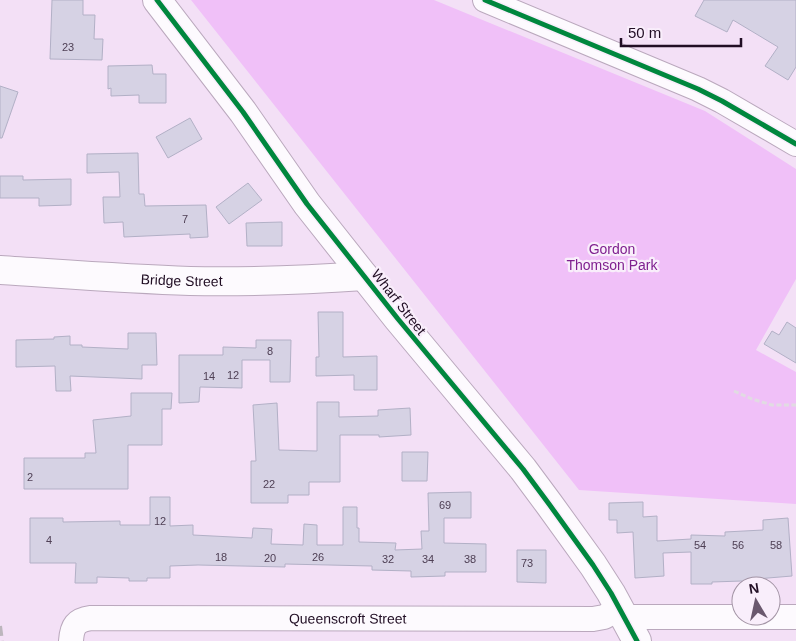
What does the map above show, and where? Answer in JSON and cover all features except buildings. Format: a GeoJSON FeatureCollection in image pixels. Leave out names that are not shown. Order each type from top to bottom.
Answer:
{"type":"FeatureCollection","features":[{"type":"Feature","properties":{"kind":"main road","name":"Wharf Street"},"geometry":{"type":"LineString","coordinates":[[157,0],[243,112],[307,204],[423,350],[528,476],[593,565],[611,593],[637,641]]}},
{"type":"Feature","properties":{"kind":"main road","name":"Bridge Street"},"geometry":{"type":"LineString","coordinates":[[0,270],[134,279],[189,280],[276,280],[364,276]]}},
{"type":"Feature","properties":{"kind":"street"},"geometry":{"type":"LineString","coordinates":[[485,0],[698,89],[796,144]]}},
{"type":"Feature","properties":{"kind":"street","name":"Queenscroft Street"},"geometry":{"type":"LineString","coordinates":[[73,632],[85,619],[102,618],[593,619],[621,613],[796,617]]}},
{"type":"Feature","properties":{"kind":"path"},"geometry":{"type":"LineString","coordinates":[[734,391],[772,405],[796,405]]}},
{"type":"Feature","properties":{"kind":"green space","name":"Gordon Thomson Park"},"geometry":{"type":"Polygon","coordinates":[[[191,0],[434,0],[705,111],[796,169],[796,279],[756,350],[796,372],[796,504],[579,490],[191,0]]]}},
{"type":"Feature","properties":{"kind":"railway"},"geometry":{"type":"LineString","coordinates":[[0,626],[2,641]]}},
{"type":"Feature","properties":{"kind":"cycle path"},"geometry":{"type":"LineString","coordinates":[[157,0],[243,112],[307,204],[398,319],[523,469],[593,565],[611,593],[637,641]]}},
{"type":"Feature","properties":{"kind":"cycle path"},"geometry":{"type":"LineString","coordinates":[[485,0],[698,89],[796,144]]}}]}
